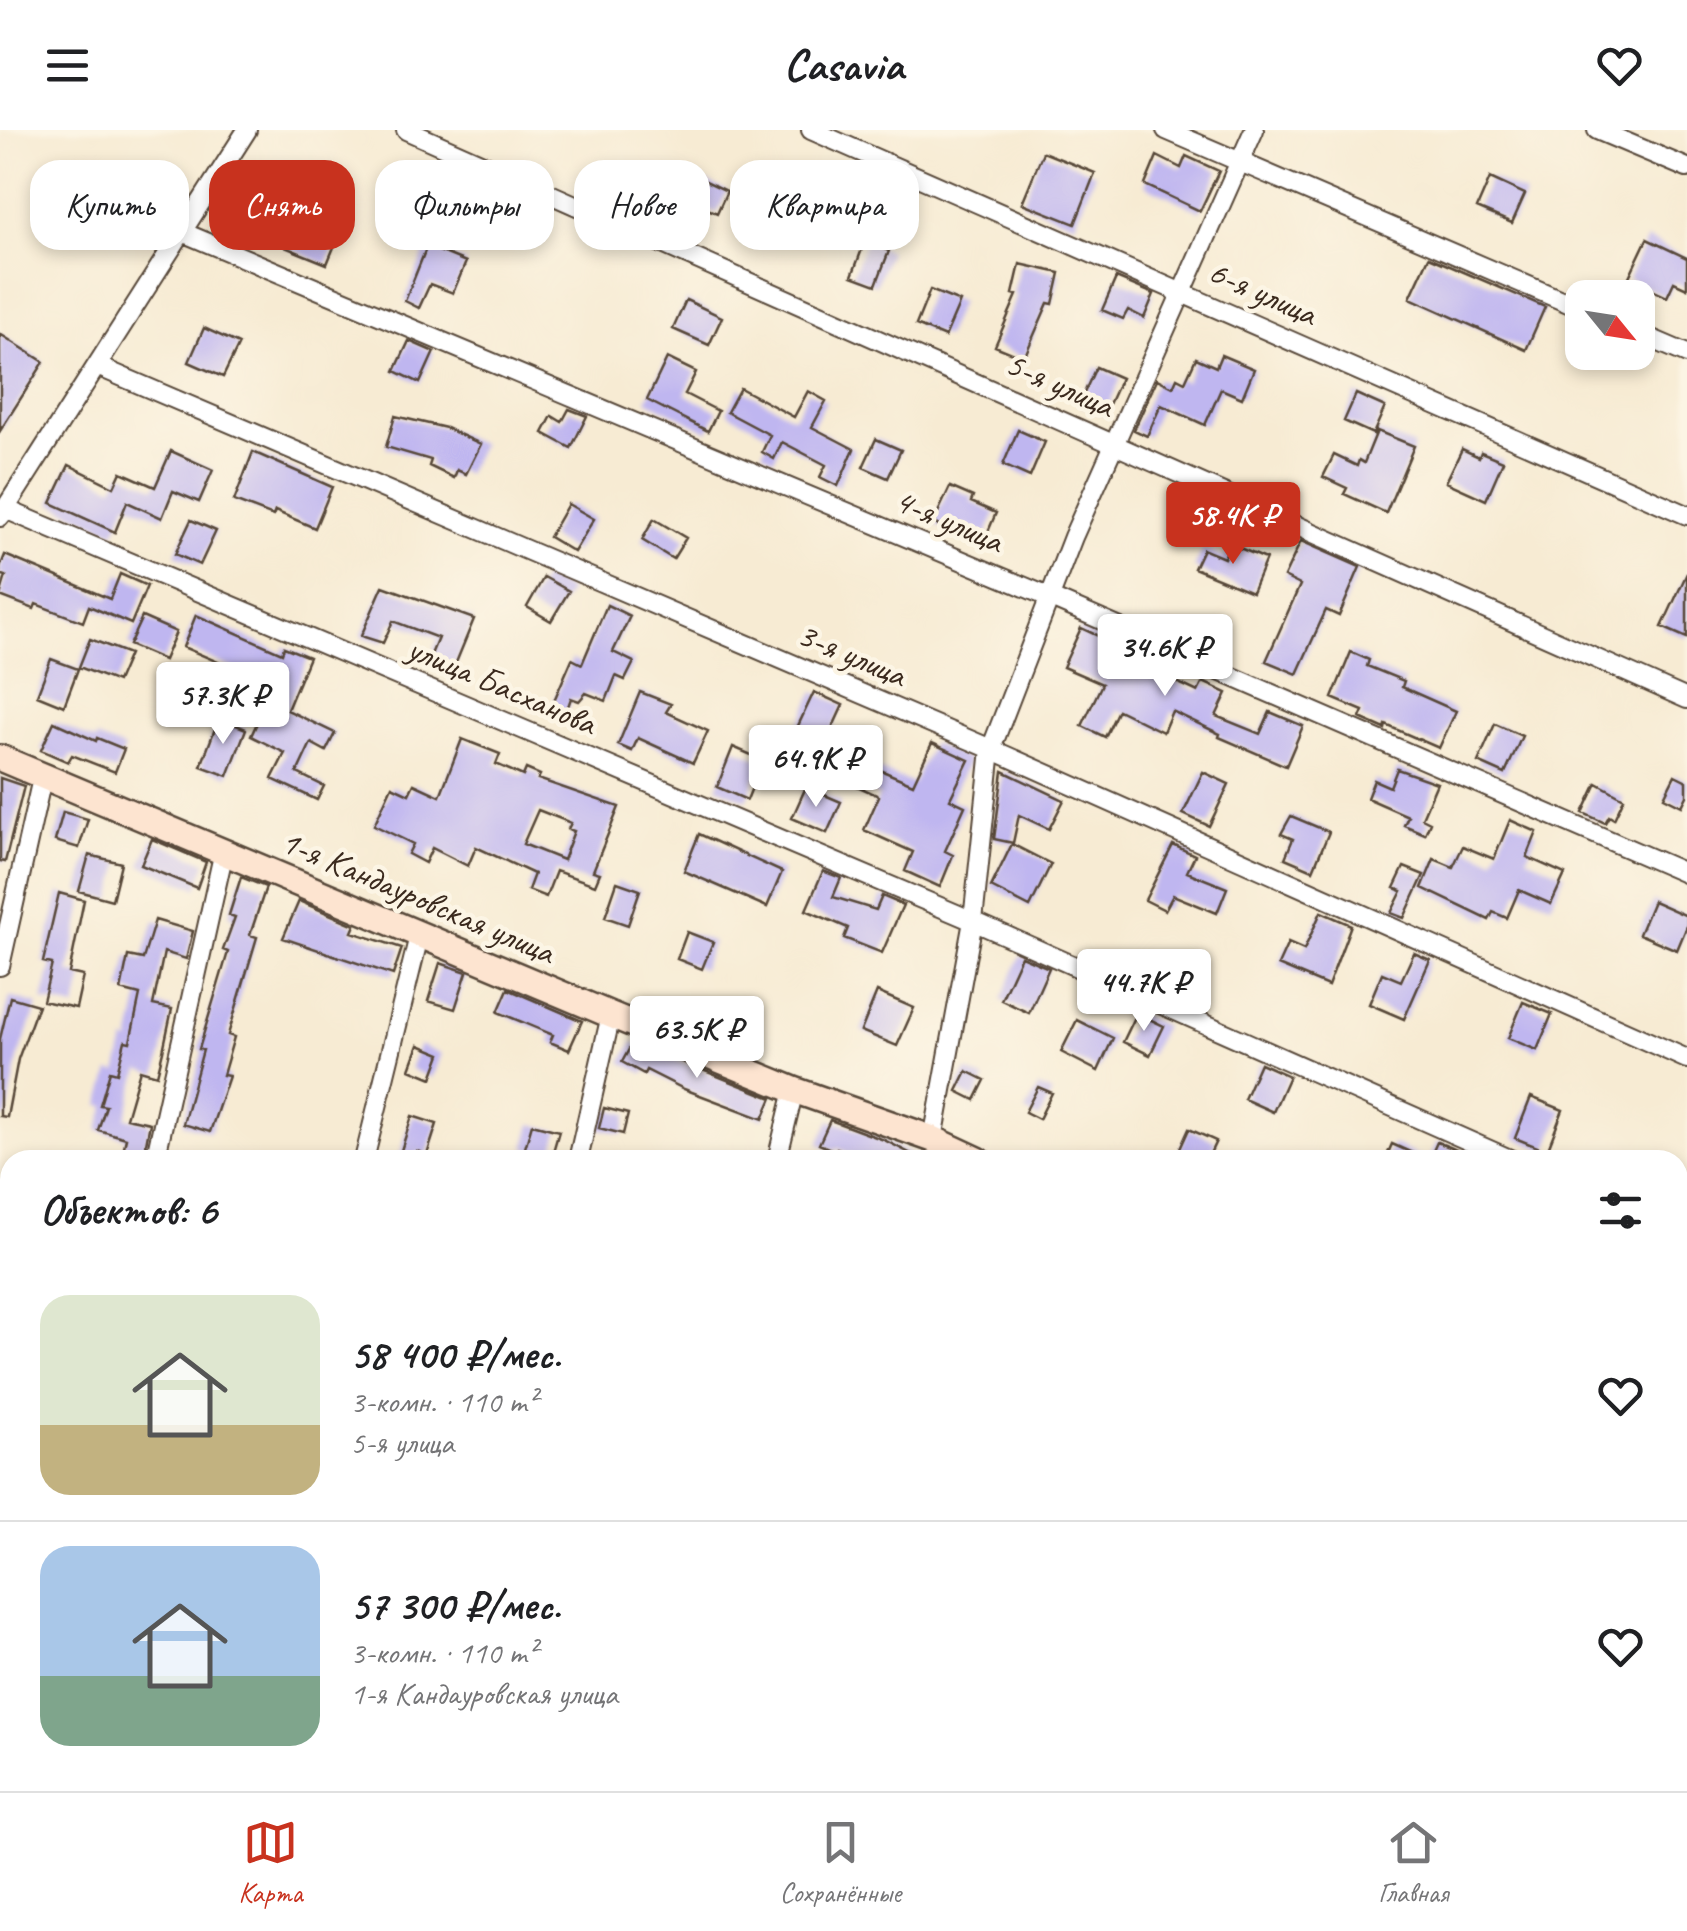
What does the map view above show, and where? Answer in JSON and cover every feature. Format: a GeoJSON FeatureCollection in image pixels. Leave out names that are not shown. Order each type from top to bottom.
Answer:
{"type":"FeatureCollection","features":[{"type":"Feature","properties":{"kind":"street"},"geometry":{"type":"LineString","coordinates":[[189,221],[247,130]]}},
{"type":"Feature","properties":{"kind":"street","name":"5-я улица"},"geometry":{"type":"LineString","coordinates":[[406,130],[1687,699]]}},
{"type":"Feature","properties":{"kind":"street","name":"6-я улица"},"geometry":{"type":"LineString","coordinates":[[811,130],[1687,515]]}},
{"type":"Feature","properties":{"kind":"street"},"geometry":{"type":"LineString","coordinates":[[1166,130],[1565,302]]}},
{"type":"Feature","properties":{"kind":"street"},"geometry":{"type":"LineString","coordinates":[[934,1138],[974,920],[991,749],[1073,538],[1254,130]]}},
{"type":"Feature","properties":{"kind":"street"},"geometry":{"type":"LineString","coordinates":[[1597,130],[1687,168]]}},
{"type":"Feature","properties":{"kind":"street","name":"4-я улица"},"geometry":{"type":"LineString","coordinates":[[189,235],[1051,598],[1687,874]]}},
{"type":"Feature","properties":{"kind":"street"},"geometry":{"type":"LineString","coordinates":[[3,513],[170,250]]}},
{"type":"Feature","properties":{"kind":"street"},"geometry":{"type":"LineString","coordinates":[[1655,340],[1687,354]]}},
{"type":"Feature","properties":{"kind":"street","name":"3-я улица"},"geometry":{"type":"LineString","coordinates":[[96,366],[991,749],[1687,1059]]}},
{"type":"Feature","properties":{"kind":"street","name":"улица Басханова"},"geometry":{"type":"LineString","coordinates":[[3,513],[974,920],[1490,1150]]}},
{"type":"Feature","properties":{"kind":"street","name":"1-я Кандауровская улица"},"geometry":{"type":"LineString","coordinates":[[0,758],[794,1090],[934,1138],[957,1150]]}},
{"type":"Feature","properties":{"kind":"street"},"geometry":{"type":"LineString","coordinates":[[0,966],[43,774]]}},
{"type":"Feature","properties":{"kind":"street"},"geometry":{"type":"LineString","coordinates":[[157,1150],[224,852]]}},
{"type":"Feature","properties":{"kind":"street"},"geometry":{"type":"LineString","coordinates":[[366,1150],[419,936]]}},
{"type":"Feature","properties":{"kind":"street"},"geometry":{"type":"LineString","coordinates":[[580,1150],[611,1015]]}},
{"type":"Feature","properties":{"kind":"street"},"geometry":{"type":"LineString","coordinates":[[779,1150],[794,1090]]}},
{"type":"Feature","properties":{"kind":"building"},"geometry":{"type":"Polygon","coordinates":[[[1043,152],[1095,173],[1075,224],[1022,203],[1043,152]]]}},
{"type":"Feature","properties":{"kind":"building"},"geometry":{"type":"Polygon","coordinates":[[[1157,156],[1181,168],[1186,156],[1219,171],[1200,211],[1145,185],[1157,156]]]}},
{"type":"Feature","properties":{"kind":"building"},"geometry":{"type":"Polygon","coordinates":[[[1490,178],[1525,194],[1512,223],[1477,208],[1490,178]]]}},
{"type":"Feature","properties":{"kind":"building"},"geometry":{"type":"Polygon","coordinates":[[[710,183],[727,191],[717,213],[710,210],[710,183]]]}},
{"type":"Feature","properties":{"kind":"building"},"geometry":{"type":"Polygon","coordinates":[[[1647,239],[1687,258],[1687,288],[1674,282],[1667,297],[1655,291],[1655,280],[1628,279],[1647,239]]]}},
{"type":"Feature","properties":{"kind":"building"},"geometry":{"type":"Polygon","coordinates":[[[292,250],[333,250],[327,264],[292,250]]]}},
{"type":"Feature","properties":{"kind":"building"},"geometry":{"type":"Polygon","coordinates":[[[425,250],[437,250],[466,262],[453,293],[430,284],[419,308],[405,301],[425,250]]]}},
{"type":"Feature","properties":{"kind":"building"},"geometry":{"type":"Polygon","coordinates":[[[862,250],[889,251],[876,285],[852,276],[862,250]]]}},
{"type":"Feature","properties":{"kind":"building"},"geometry":{"type":"Polygon","coordinates":[[[1429,257],[1545,307],[1526,350],[1410,298],[1429,257]]]}},
{"type":"Feature","properties":{"kind":"building"},"geometry":{"type":"Polygon","coordinates":[[[1020,264],[1060,273],[1053,304],[1048,303],[1024,358],[995,346],[1017,295],[1013,294],[1020,264]]]}},
{"type":"Feature","properties":{"kind":"building"},"geometry":{"type":"Polygon","coordinates":[[[1116,278],[1154,294],[1144,318],[1128,310],[1123,319],[1102,310],[1116,278]]]}},
{"type":"Feature","properties":{"kind":"building"},"geometry":{"type":"Polygon","coordinates":[[[930,290],[960,302],[945,337],[916,325],[930,290]]]}},
{"type":"Feature","properties":{"kind":"building"},"geometry":{"type":"Polygon","coordinates":[[[686,300],[722,317],[709,345],[673,329],[686,300]]]}},
{"type":"Feature","properties":{"kind":"building"},"geometry":{"type":"Polygon","coordinates":[[[204,328],[239,344],[223,377],[189,362],[204,328]]]}},
{"type":"Feature","properties":{"kind":"building"},"geometry":{"type":"Polygon","coordinates":[[[0,334],[44,362],[0,431],[0,334]]]}},
{"type":"Feature","properties":{"kind":"building"},"geometry":{"type":"Polygon","coordinates":[[[409,341],[434,352],[420,383],[395,371],[409,341]]]}},
{"type":"Feature","properties":{"kind":"building"},"geometry":{"type":"Polygon","coordinates":[[[1221,355],[1254,369],[1242,398],[1221,389],[1205,425],[1161,405],[1147,436],[1134,430],[1157,379],[1173,387],[1177,378],[1185,382],[1196,358],[1216,367],[1221,355]]]}},
{"type":"Feature","properties":{"kind":"building"},"geometry":{"type":"Polygon","coordinates":[[[667,358],[696,372],[685,394],[718,411],[708,431],[647,400],[667,358]]]}},
{"type":"Feature","properties":{"kind":"building"},"geometry":{"type":"Polygon","coordinates":[[[1096,367],[1121,378],[1104,415],[1079,404],[1096,367]]]}},
{"type":"Feature","properties":{"kind":"building"},"geometry":{"type":"Polygon","coordinates":[[[740,388],[794,417],[808,391],[826,401],[812,427],[854,449],[838,486],[820,477],[826,465],[782,442],[774,459],[762,452],[770,435],[727,412],[740,388]]]}},
{"type":"Feature","properties":{"kind":"building"},"geometry":{"type":"Polygon","coordinates":[[[1356,394],[1385,407],[1373,434],[1344,421],[1356,394]]]}},
{"type":"Feature","properties":{"kind":"building"},"geometry":{"type":"Polygon","coordinates":[[[569,409],[587,416],[571,448],[543,433],[552,416],[562,422],[569,409]]]}},
{"type":"Feature","properties":{"kind":"building"},"geometry":{"type":"Polygon","coordinates":[[[395,416],[446,428],[481,444],[466,474],[457,470],[454,478],[429,466],[431,460],[386,447],[395,416]]]}},
{"type":"Feature","properties":{"kind":"building"},"geometry":{"type":"Polygon","coordinates":[[[1018,430],[1045,442],[1030,477],[1003,465],[1018,430]]]}},
{"type":"Feature","properties":{"kind":"building"},"geometry":{"type":"Polygon","coordinates":[[[1377,431],[1414,446],[1386,513],[1344,494],[1347,488],[1323,477],[1334,455],[1357,466],[1359,460],[1364,463],[1377,431]]]}},
{"type":"Feature","properties":{"kind":"building"},"geometry":{"type":"Polygon","coordinates":[[[876,439],[901,450],[888,478],[863,467],[876,439]]]}},
{"type":"Feature","properties":{"kind":"building"},"geometry":{"type":"Polygon","coordinates":[[[1462,449],[1503,461],[1486,500],[1446,482],[1462,449]]]}},
{"type":"Feature","properties":{"kind":"building"},"geometry":{"type":"Polygon","coordinates":[[[171,451],[213,470],[199,502],[173,491],[162,518],[127,502],[115,532],[51,503],[69,465],[114,487],[121,472],[155,487],[171,451]]]}},
{"type":"Feature","properties":{"kind":"building"},"geometry":{"type":"Polygon","coordinates":[[[253,452],[332,487],[315,528],[275,511],[273,516],[234,501],[253,452]]]}},
{"type":"Feature","properties":{"kind":"building"},"geometry":{"type":"Polygon","coordinates":[[[950,487],[996,513],[987,534],[963,524],[958,535],[933,523],[950,487]]]}},
{"type":"Feature","properties":{"kind":"building"},"geometry":{"type":"Polygon","coordinates":[[[568,504],[594,519],[574,552],[549,537],[568,504]]]}},
{"type":"Feature","properties":{"kind":"building"},"geometry":{"type":"Polygon","coordinates":[[[654,519],[686,538],[673,559],[642,540],[654,519]]]}},
{"type":"Feature","properties":{"kind":"building"},"geometry":{"type":"Polygon","coordinates":[[[191,520],[216,531],[200,565],[175,554],[191,520]]]}},
{"type":"Feature","properties":{"kind":"building"},"geometry":{"type":"Polygon","coordinates":[[[1301,541],[1360,567],[1339,616],[1326,610],[1297,674],[1266,661],[1300,585],[1284,577],[1301,541]]]}},
{"type":"Feature","properties":{"kind":"building"},"geometry":{"type":"Polygon","coordinates":[[[1230,544],[1266,559],[1252,592],[1194,568],[1203,549],[1224,558],[1230,544]]]}},
{"type":"Feature","properties":{"kind":"building"},"geometry":{"type":"Polygon","coordinates":[[[5,555],[110,599],[120,574],[147,586],[131,624],[89,606],[83,622],[36,604],[34,609],[0,596],[6,576],[0,574],[5,555]]]}},
{"type":"Feature","properties":{"kind":"building"},"geometry":{"type":"Polygon","coordinates":[[[1687,573],[1687,638],[1662,627],[1687,573]]]}},
{"type":"Feature","properties":{"kind":"building"},"geometry":{"type":"Polygon","coordinates":[[[544,577],[569,591],[551,621],[527,607],[544,577]]]}},
{"type":"Feature","properties":{"kind":"building"},"geometry":{"type":"Polygon","coordinates":[[[383,586],[474,619],[453,670],[430,657],[438,638],[393,621],[383,643],[361,636],[383,586]]]}},
{"type":"Feature","properties":{"kind":"building"},"geometry":{"type":"Polygon","coordinates":[[[607,605],[630,616],[613,652],[634,662],[625,680],[616,676],[606,701],[586,693],[579,701],[571,698],[564,718],[549,712],[572,659],[582,664],[607,605]]]}},
{"type":"Feature","properties":{"kind":"building"},"geometry":{"type":"Polygon","coordinates":[[[196,615],[282,653],[284,647],[309,657],[287,710],[335,733],[326,751],[311,743],[297,773],[324,786],[317,800],[272,779],[285,753],[251,736],[274,686],[183,647],[196,615]]]}},
{"type":"Feature","properties":{"kind":"building"},"geometry":{"type":"Polygon","coordinates":[[[142,617],[176,632],[164,660],[129,645],[142,617]]]}},
{"type":"Feature","properties":{"kind":"building"},"geometry":{"type":"Polygon","coordinates":[[[1081,628],[1146,658],[1142,666],[1198,692],[1203,682],[1227,693],[1216,716],[1260,734],[1270,712],[1303,726],[1286,766],[1172,711],[1163,732],[1118,710],[1105,737],[1082,726],[1102,684],[1063,667],[1081,628]]]}},
{"type":"Feature","properties":{"kind":"building"},"geometry":{"type":"Polygon","coordinates":[[[90,639],[129,654],[117,682],[79,667],[90,639]]]}},
{"type":"Feature","properties":{"kind":"building"},"geometry":{"type":"Polygon","coordinates":[[[1351,652],[1369,660],[1367,666],[1404,681],[1402,687],[1456,711],[1439,748],[1360,718],[1363,711],[1332,698],[1351,652]]]}},
{"type":"Feature","properties":{"kind":"building"},"geometry":{"type":"Polygon","coordinates":[[[51,659],[78,669],[64,706],[37,695],[51,659]]]}},
{"type":"Feature","properties":{"kind":"building"},"geometry":{"type":"Polygon","coordinates":[[[640,692],[671,704],[666,712],[708,731],[693,763],[638,738],[632,751],[618,745],[640,692]]]}},
{"type":"Feature","properties":{"kind":"building"},"geometry":{"type":"Polygon","coordinates":[[[814,692],[843,705],[826,742],[797,728],[814,692]]]}},
{"type":"Feature","properties":{"kind":"building"},"geometry":{"type":"Polygon","coordinates":[[[219,718],[246,729],[228,776],[201,766],[219,718]]]}},
{"type":"Feature","properties":{"kind":"building"},"geometry":{"type":"Polygon","coordinates":[[[54,722],[124,749],[115,772],[72,755],[68,762],[41,750],[54,722]]]}},
{"type":"Feature","properties":{"kind":"building"},"geometry":{"type":"Polygon","coordinates":[[[1495,724],[1522,736],[1505,774],[1478,762],[1495,724]]]}},
{"type":"Feature","properties":{"kind":"building"},"geometry":{"type":"Polygon","coordinates":[[[462,739],[500,754],[496,764],[523,776],[526,769],[540,775],[538,779],[619,807],[593,871],[600,873],[595,885],[556,871],[546,897],[528,890],[534,874],[476,847],[468,866],[432,848],[425,863],[408,854],[413,844],[374,825],[392,786],[409,794],[414,784],[440,796],[462,739]],[[538,810],[523,844],[563,860],[574,831],[568,829],[571,823],[538,810]]]}},
{"type":"Feature","properties":{"kind":"building"},"geometry":{"type":"Polygon","coordinates":[[[932,743],[969,760],[950,799],[965,806],[945,851],[953,855],[940,887],[905,871],[913,852],[864,830],[879,796],[855,785],[864,763],[913,784],[932,743]]]}},
{"type":"Feature","properties":{"kind":"building"},"geometry":{"type":"Polygon","coordinates":[[[733,747],[763,760],[747,800],[717,787],[733,747]]]}},
{"type":"Feature","properties":{"kind":"building"},"geometry":{"type":"Polygon","coordinates":[[[1397,769],[1437,783],[1422,818],[1430,822],[1425,834],[1404,825],[1408,816],[1367,798],[1374,780],[1390,787],[1397,769]]]}},
{"type":"Feature","properties":{"kind":"building"},"geometry":{"type":"Polygon","coordinates":[[[1003,771],[1064,800],[1049,829],[1019,815],[1013,843],[994,839],[1003,771]]]}},
{"type":"Feature","properties":{"kind":"building"},"geometry":{"type":"Polygon","coordinates":[[[1203,772],[1229,784],[1209,826],[1183,814],[1203,772]]]}},
{"type":"Feature","properties":{"kind":"building"},"geometry":{"type":"Polygon","coordinates":[[[1675,775],[1687,781],[1682,806],[1664,797],[1675,775]]]}},
{"type":"Feature","properties":{"kind":"building"},"geometry":{"type":"Polygon","coordinates":[[[0,778],[24,786],[5,862],[0,861],[0,778]]]}},
{"type":"Feature","properties":{"kind":"building"},"geometry":{"type":"Polygon","coordinates":[[[1597,783],[1624,798],[1614,819],[1609,816],[1605,823],[1583,813],[1597,783]]]}},
{"type":"Feature","properties":{"kind":"building"},"geometry":{"type":"Polygon","coordinates":[[[806,787],[841,802],[827,833],[792,818],[806,787]]]}},
{"type":"Feature","properties":{"kind":"building"},"geometry":{"type":"Polygon","coordinates":[[[63,812],[88,819],[79,848],[55,841],[63,812]]]}},
{"type":"Feature","properties":{"kind":"building"},"geometry":{"type":"Polygon","coordinates":[[[1291,816],[1329,832],[1313,870],[1285,858],[1293,839],[1281,834],[1291,816]]]}},
{"type":"Feature","properties":{"kind":"building"},"geometry":{"type":"Polygon","coordinates":[[[1510,820],[1537,832],[1527,857],[1565,874],[1551,904],[1519,890],[1507,918],[1493,912],[1489,920],[1422,888],[1434,859],[1453,867],[1463,846],[1494,859],[1510,820]]]}},
{"type":"Feature","properties":{"kind":"building"},"geometry":{"type":"Polygon","coordinates":[[[699,834],[782,872],[767,907],[684,871],[699,834]]]}},
{"type":"Feature","properties":{"kind":"building"},"geometry":{"type":"Polygon","coordinates":[[[152,839],[206,862],[197,888],[141,865],[152,839]]]}},
{"type":"Feature","properties":{"kind":"building"},"geometry":{"type":"Polygon","coordinates":[[[1012,844],[1051,864],[1030,907],[991,887],[1012,844]]]}},
{"type":"Feature","properties":{"kind":"building"},"geometry":{"type":"Polygon","coordinates":[[[1173,845],[1195,855],[1187,872],[1227,888],[1217,913],[1173,895],[1165,910],[1145,900],[1173,845]]]}},
{"type":"Feature","properties":{"kind":"building"},"geometry":{"type":"Polygon","coordinates":[[[89,855],[121,863],[112,900],[79,891],[89,855]]]}},
{"type":"Feature","properties":{"kind":"building"},"geometry":{"type":"Polygon","coordinates":[[[1404,867],[1424,875],[1404,918],[1391,913],[1402,891],[1394,888],[1404,867]]]}},
{"type":"Feature","properties":{"kind":"building"},"geometry":{"type":"Polygon","coordinates":[[[823,871],[841,878],[833,897],[876,910],[882,896],[903,905],[882,953],[844,938],[848,928],[806,910],[823,871]]]}},
{"type":"Feature","properties":{"kind":"building"},"geometry":{"type":"Polygon","coordinates":[[[241,877],[266,887],[250,935],[257,937],[228,1035],[234,1037],[223,1075],[229,1076],[210,1132],[183,1124],[203,1050],[199,1049],[228,952],[223,950],[235,917],[229,915],[241,877]]]}},
{"type":"Feature","properties":{"kind":"building"},"geometry":{"type":"Polygon","coordinates":[[[617,882],[640,890],[628,925],[605,917],[617,882]]]}},
{"type":"Feature","properties":{"kind":"building"},"geometry":{"type":"Polygon","coordinates":[[[59,893],[84,900],[69,973],[83,976],[76,1008],[43,1001],[52,964],[43,962],[59,893]]]}},
{"type":"Feature","properties":{"kind":"building"},"geometry":{"type":"Polygon","coordinates":[[[299,901],[355,925],[352,932],[402,948],[393,975],[283,938],[299,901]]]}},
{"type":"Feature","properties":{"kind":"building"},"geometry":{"type":"Polygon","coordinates":[[[1653,901],[1687,916],[1677,950],[1639,934],[1653,901]]]}},
{"type":"Feature","properties":{"kind":"building"},"geometry":{"type":"Polygon","coordinates":[[[1321,912],[1351,925],[1328,986],[1278,965],[1288,943],[1304,950],[1321,912]]]}},
{"type":"Feature","properties":{"kind":"building"},"geometry":{"type":"Polygon","coordinates":[[[155,920],[193,931],[186,959],[164,952],[153,1005],[172,1009],[163,1051],[157,1075],[140,1070],[126,1118],[150,1123],[145,1150],[123,1150],[126,1138],[98,1130],[106,1106],[100,1105],[110,1071],[117,1073],[125,1041],[130,1042],[140,995],[121,990],[128,956],[143,959],[155,920]]]}},
{"type":"Feature","properties":{"kind":"building"},"geometry":{"type":"Polygon","coordinates":[[[687,932],[713,942],[702,969],[677,959],[687,932]]]}},
{"type":"Feature","properties":{"kind":"building"},"geometry":{"type":"Polygon","coordinates":[[[1414,953],[1430,960],[1404,1019],[1369,1004],[1382,973],[1401,981],[1414,953]]]}},
{"type":"Feature","properties":{"kind":"building"},"geometry":{"type":"Polygon","coordinates":[[[1021,956],[1049,968],[1029,1013],[1001,1000],[1021,956]]]}},
{"type":"Feature","properties":{"kind":"building"},"geometry":{"type":"Polygon","coordinates":[[[440,963],[467,972],[455,1009],[428,1001],[440,963]]]}},
{"type":"Feature","properties":{"kind":"building"},"geometry":{"type":"Polygon","coordinates":[[[508,989],[582,1021],[569,1050],[550,1042],[553,1035],[498,1012],[508,989]]]}},
{"type":"Feature","properties":{"kind":"building"},"geometry":{"type":"Polygon","coordinates":[[[877,992],[914,1008],[897,1046],[861,1031],[877,992]]]}},
{"type":"Feature","properties":{"kind":"building"},"geometry":{"type":"Polygon","coordinates":[[[10,997],[38,1005],[18,1059],[7,1117],[0,1116],[0,1039],[10,997]]]}},
{"type":"Feature","properties":{"kind":"building"},"geometry":{"type":"Polygon","coordinates":[[[1523,1002],[1552,1014],[1537,1050],[1508,1038],[1523,1002]]]}},
{"type":"Feature","properties":{"kind":"building"},"geometry":{"type":"Polygon","coordinates":[[[1137,1013],[1164,1026],[1150,1055],[1123,1042],[1137,1013]]]}},
{"type":"Feature","properties":{"kind":"building"},"geometry":{"type":"Polygon","coordinates":[[[1077,1020],[1113,1038],[1098,1071],[1061,1052],[1077,1020]]]}},
{"type":"Feature","properties":{"kind":"building"},"geometry":{"type":"Polygon","coordinates":[[[633,1042],[772,1098],[763,1119],[622,1062],[633,1042]]]}},
{"type":"Feature","properties":{"kind":"building"},"geometry":{"type":"Polygon","coordinates":[[[419,1045],[441,1054],[432,1078],[410,1069],[419,1045]]]}},
{"type":"Feature","properties":{"kind":"building"},"geometry":{"type":"Polygon","coordinates":[[[1260,1063],[1289,1076],[1273,1112],[1244,1099],[1260,1063]]]}},
{"type":"Feature","properties":{"kind":"building"},"geometry":{"type":"Polygon","coordinates":[[[967,1071],[985,1080],[975,1100],[957,1091],[967,1071]]]}},
{"type":"Feature","properties":{"kind":"building"},"geometry":{"type":"Polygon","coordinates":[[[1038,1087],[1052,1093],[1039,1119],[1025,1112],[1038,1087]]]}},
{"type":"Feature","properties":{"kind":"building"},"geometry":{"type":"Polygon","coordinates":[[[1531,1097],[1563,1110],[1547,1150],[1515,1138],[1531,1097]]]}},
{"type":"Feature","properties":{"kind":"building"},"geometry":{"type":"Polygon","coordinates":[[[604,1108],[628,1114],[623,1134],[599,1128],[604,1108]]]}},
{"type":"Feature","properties":{"kind":"building"},"geometry":{"type":"Polygon","coordinates":[[[412,1116],[437,1124],[429,1150],[401,1150],[412,1116]]]}},
{"type":"Feature","properties":{"kind":"building"},"geometry":{"type":"Polygon","coordinates":[[[830,1120],[904,1150],[833,1150],[819,1144],[830,1120]]]}},
{"type":"Feature","properties":{"kind":"building"},"geometry":{"type":"Polygon","coordinates":[[[532,1124],[559,1131],[553,1150],[525,1148],[532,1124]]]}},
{"type":"Feature","properties":{"kind":"building"},"geometry":{"type":"Polygon","coordinates":[[[1189,1129],[1216,1141],[1212,1150],[1180,1150],[1189,1129]]]}},
{"type":"Feature","properties":{"kind":"building"},"geometry":{"type":"Polygon","coordinates":[[[1437,1142],[1456,1150],[1433,1150],[1437,1142]]]}}]}
